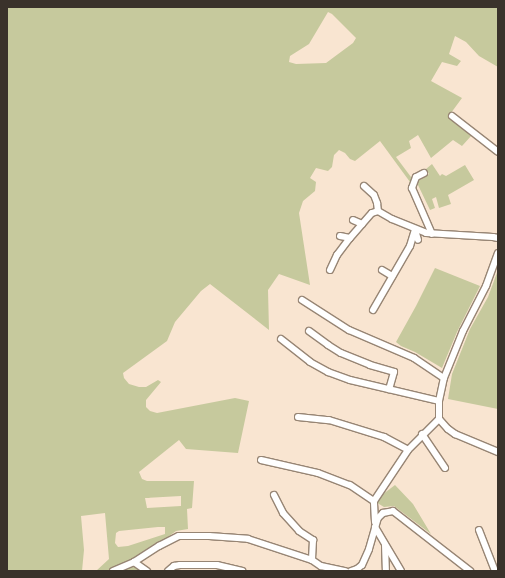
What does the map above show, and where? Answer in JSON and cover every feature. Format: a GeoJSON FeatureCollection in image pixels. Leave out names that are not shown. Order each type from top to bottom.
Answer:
{"type":"FeatureCollection","features":[{"type":"Feature","properties":{"kind":"street"},"geometry":{"type":"LineString","coordinates":[[452,116],[498,152]]}},
{"type":"Feature","properties":{"kind":"street"},"geometry":{"type":"LineString","coordinates":[[424,173],[416,177],[412,188],[432,234]]}},
{"type":"Feature","properties":{"kind":"street"},"geometry":{"type":"LineString","coordinates":[[364,186],[374,195],[377,202],[378,211]]}},
{"type":"Feature","properties":{"kind":"street"},"geometry":{"type":"LineString","coordinates":[[330,270],[350,238],[372,213],[378,211],[415,230],[432,234],[498,238]]}},
{"type":"Feature","properties":{"kind":"street"},"geometry":{"type":"LineString","coordinates":[[353,220],[362,224]]}},
{"type":"Feature","properties":{"kind":"street"},"geometry":{"type":"LineString","coordinates":[[415,230],[418,240]]}},
{"type":"Feature","properties":{"kind":"street"},"geometry":{"type":"LineString","coordinates":[[373,310],[410,246],[415,230]]}},
{"type":"Feature","properties":{"kind":"street"},"geometry":{"type":"LineString","coordinates":[[340,236],[350,238]]}},
{"type":"Feature","properties":{"kind":"street"},"geometry":{"type":"LineString","coordinates":[[498,253],[486,286],[463,331],[444,378],[439,401],[439,419],[448,430],[498,452]]}},
{"type":"Feature","properties":{"kind":"street"},"geometry":{"type":"LineString","coordinates":[[382,270],[392,276]]}},
{"type":"Feature","properties":{"kind":"street"},"geometry":{"type":"LineString","coordinates":[[302,300],[349,330],[414,358],[444,378]]}},
{"type":"Feature","properties":{"kind":"street"},"geometry":{"type":"LineString","coordinates":[[309,331],[341,353],[370,365],[394,372],[389,389]]}},
{"type":"Feature","properties":{"kind":"street"},"geometry":{"type":"LineString","coordinates":[[281,339],[310,362],[328,372],[350,380],[439,401]]}},
{"type":"Feature","properties":{"kind":"street"},"geometry":{"type":"LineString","coordinates":[[298,417],[336,422],[384,437],[408,450]]}},
{"type":"Feature","properties":{"kind":"street"},"geometry":{"type":"LineString","coordinates":[[401,571],[375,528],[374,501],[408,450],[422,434],[439,419]]}},
{"type":"Feature","properties":{"kind":"street"},"geometry":{"type":"LineString","coordinates":[[422,434],[445,468]]}},
{"type":"Feature","properties":{"kind":"street"},"geometry":{"type":"LineString","coordinates":[[261,460],[318,473],[350,485],[374,501]]}},
{"type":"Feature","properties":{"kind":"street"},"geometry":{"type":"LineString","coordinates":[[274,495],[283,513],[300,531],[313,540],[312,560]]}},
{"type":"Feature","properties":{"kind":"street"},"geometry":{"type":"LineString","coordinates":[[351,571],[362,565],[378,518],[383,513],[393,510],[470,571]]}},
{"type":"Feature","properties":{"kind":"street"},"geometry":{"type":"LineString","coordinates":[[480,530],[495,571]]}},
{"type":"Feature","properties":{"kind":"street"},"geometry":{"type":"LineString","coordinates":[[113,571],[134,562],[159,546],[180,536],[209,536],[248,539],[312,560],[321,566],[346,571]]}},
{"type":"Feature","properties":{"kind":"street"},"geometry":{"type":"LineString","coordinates":[[385,543],[386,571]]}},
{"type":"Feature","properties":{"kind":"street"},"geometry":{"type":"LineString","coordinates":[[134,562],[147,571]]}},
{"type":"Feature","properties":{"kind":"street"},"geometry":{"type":"LineString","coordinates":[[168,571],[174,566],[217,565],[242,571]]}},
{"type":"Feature","properties":{"kind":"green space"},"geometry":{"type":"Polygon","coordinates":[[[7,7],[498,7],[498,67],[479,56],[466,42],[455,36],[449,54],[461,61],[457,66],[442,62],[431,81],[462,98],[448,117],[472,135],[462,146],[453,140],[431,158],[418,135],[409,141],[411,148],[396,157],[414,181],[410,182],[380,141],[355,161],[339,150],[334,155],[332,167],[328,171],[316,168],[310,178],[316,182],[315,191],[303,201],[299,213],[310,285],[279,274],[268,290],[269,330],[210,284],[201,291],[175,322],[167,341],[123,373],[124,378],[129,384],[139,387],[146,387],[158,380],[161,382],[146,400],[146,407],[150,411],[157,413],[235,398],[249,401],[238,453],[186,449],[179,440],[139,472],[142,479],[147,481],[194,481],[192,508],[187,509],[188,529],[176,531],[138,559],[140,570],[144,571],[96,571],[109,559],[105,513],[81,516],[84,550],[82,571],[7,571],[7,7]],[[328,12],[309,44],[290,56],[289,62],[296,64],[326,63],[353,43],[356,38],[332,14],[328,12]],[[181,496],[145,498],[147,508],[181,506],[181,496]],[[158,527],[119,531],[116,533],[115,543],[118,547],[128,546],[165,534],[165,527],[158,527]]]}},
{"type":"Feature","properties":{"kind":"green space"},"geometry":{"type":"Polygon","coordinates":[[[432,164],[440,176],[442,174],[446,176],[465,165],[474,180],[448,195],[451,204],[439,208],[436,197],[432,199],[435,208],[430,210],[418,185],[418,181],[429,174],[426,169],[432,164]]]}},
{"type":"Feature","properties":{"kind":"green space"},"geometry":{"type":"Polygon","coordinates":[[[435,268],[480,286],[457,332],[442,368],[396,342],[435,268]]]}},
{"type":"Feature","properties":{"kind":"green space"},"geometry":{"type":"Polygon","coordinates":[[[498,270],[498,409],[448,399],[452,374],[470,329],[488,297],[498,270]]]}},
{"type":"Feature","properties":{"kind":"green space"},"geometry":{"type":"Polygon","coordinates":[[[395,485],[413,504],[431,534],[394,506],[384,507],[374,501],[395,485]]]}}]}
